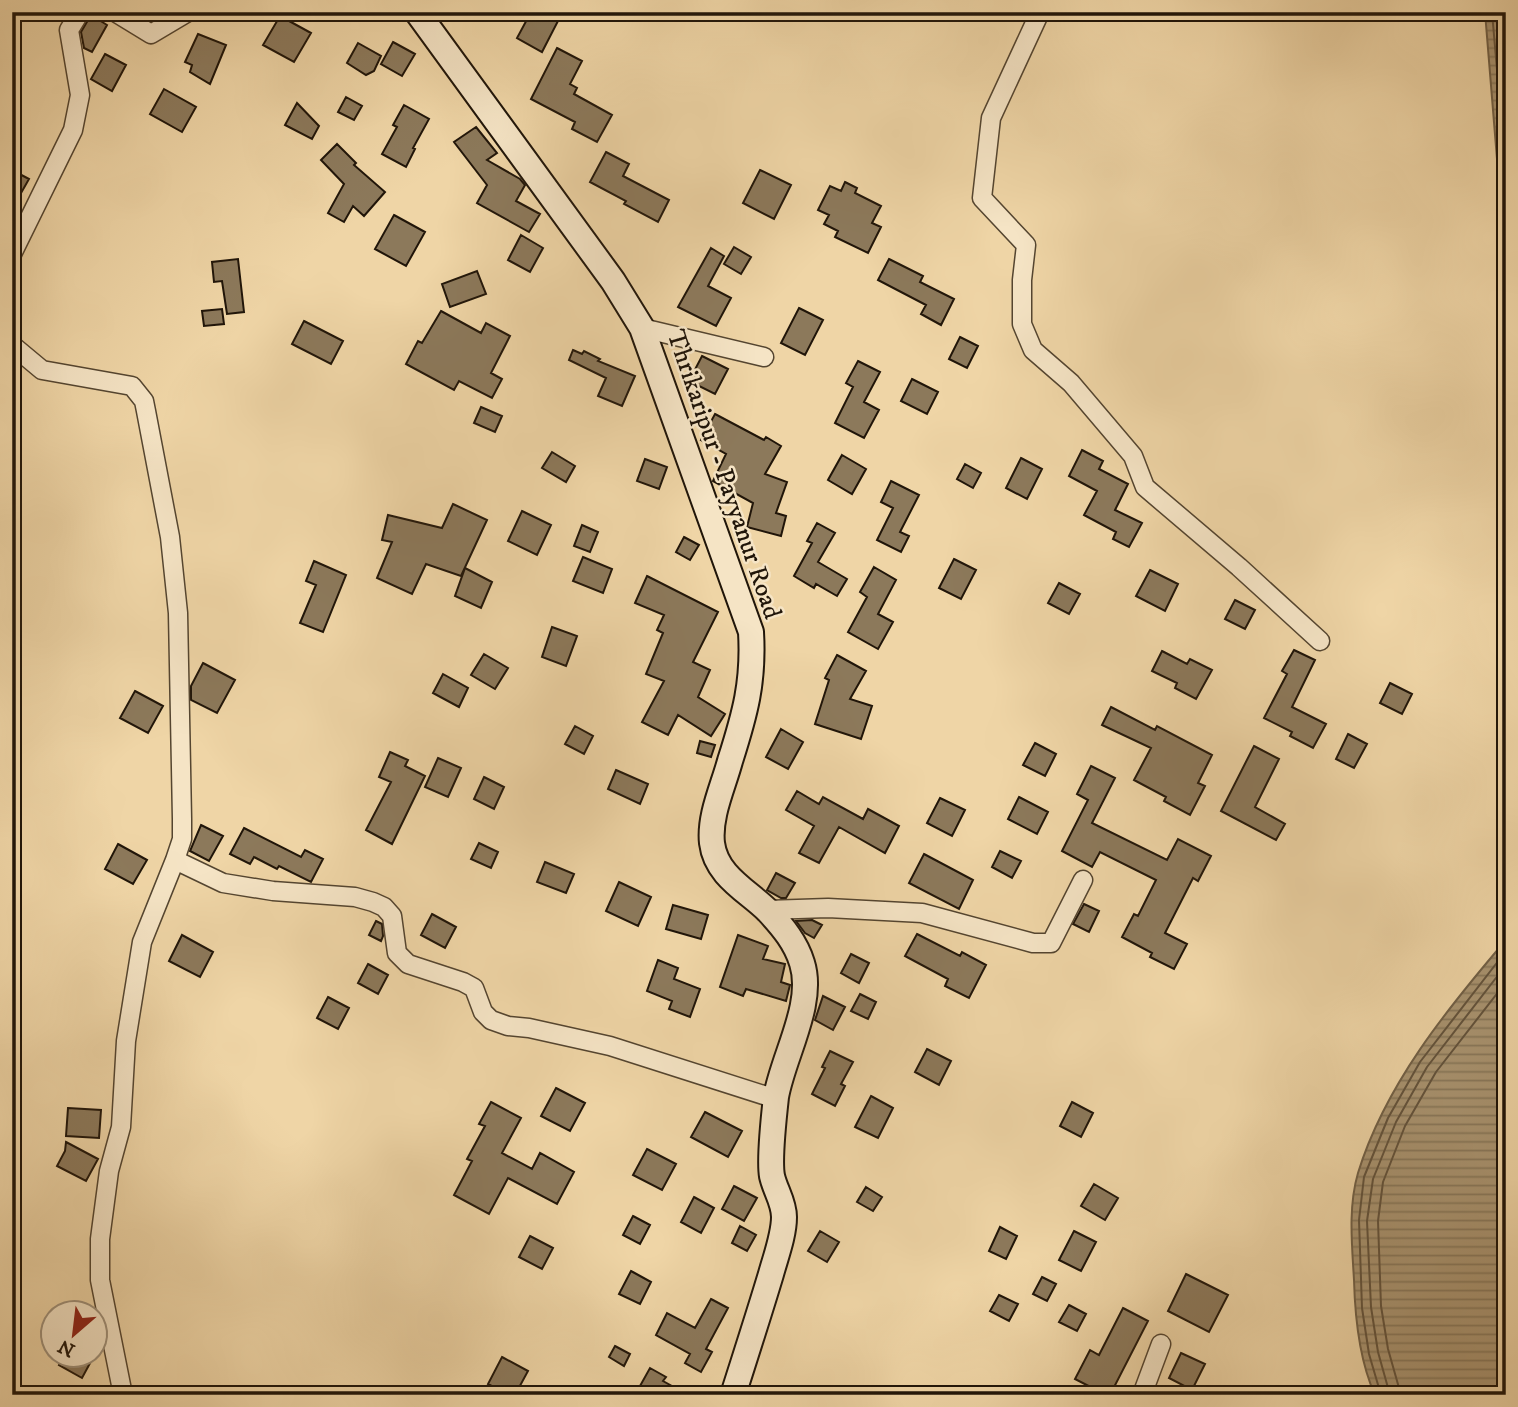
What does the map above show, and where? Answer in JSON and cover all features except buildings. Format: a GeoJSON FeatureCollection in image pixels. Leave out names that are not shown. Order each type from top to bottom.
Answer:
{"type":"FeatureCollection","features":[{"type":"Feature","properties":{"kind":"main road","name":"Thrikaripur - Payyanur Road"},"geometry":{"type":"LineString","coordinates":[[416,12],[613,281],[642,328],[751,632],[749,695],[712,823],[712,846],[723,869],[767,910],[796,945],[804,968],[804,995],[794,1037],[782,1068],[776,1099],[772,1178],[781,1196],[784,1217],[778,1251],[733,1395]]}},
{"type":"Feature","properties":{"kind":"street"},"geometry":{"type":"LineString","coordinates":[[12,254],[73,130],[80,95],[69,30],[80,12]]}},
{"type":"Feature","properties":{"kind":"street"},"geometry":{"type":"LineString","coordinates":[[115,12],[151,34],[188,12]]}},
{"type":"Feature","properties":{"kind":"street"},"geometry":{"type":"LineString","coordinates":[[1040,12],[991,118],[982,198],[1026,245],[1022,280],[1022,324],[1033,349],[1071,383],[1133,456],[1145,486],[1320,641]]}},
{"type":"Feature","properties":{"kind":"street"},"geometry":{"type":"LineString","coordinates":[[642,328],[764,357]]}},
{"type":"Feature","properties":{"kind":"street"},"geometry":{"type":"LineString","coordinates":[[12,345],[42,370],[132,386],[144,401],[170,537],[178,613],[182,839],[142,942],[126,1041],[121,1127],[108,1171],[100,1239],[100,1280],[123,1395]]}},
{"type":"Feature","properties":{"kind":"street"},"geometry":{"type":"LineString","coordinates":[[175,860],[223,883],[273,891],[355,897],[373,902],[384,907],[392,916],[397,953],[408,964],[474,988],[484,1013],[491,1020],[508,1026],[610,1046],[776,1099]]}},
{"type":"Feature","properties":{"kind":"street"},"geometry":{"type":"LineString","coordinates":[[767,910],[828,908],[922,913],[1033,943],[1051,943],[1083,880]]}},
{"type":"Feature","properties":{"kind":"street"},"geometry":{"type":"LineString","coordinates":[[1142,1395],[1161,1344]]}},
{"type":"Feature","properties":{"kind":"water"},"geometry":{"type":"Polygon","coordinates":[[[1485,12],[1506,12],[1506,217],[1498,171],[1485,12]]]}},
{"type":"Feature","properties":{"kind":"water"},"geometry":{"type":"Polygon","coordinates":[[[1506,940],[1506,1395],[1375,1395],[1362,1353],[1355,1309],[1352,1226],[1358,1173],[1384,1109],[1420,1049],[1506,940]]]}}]}
